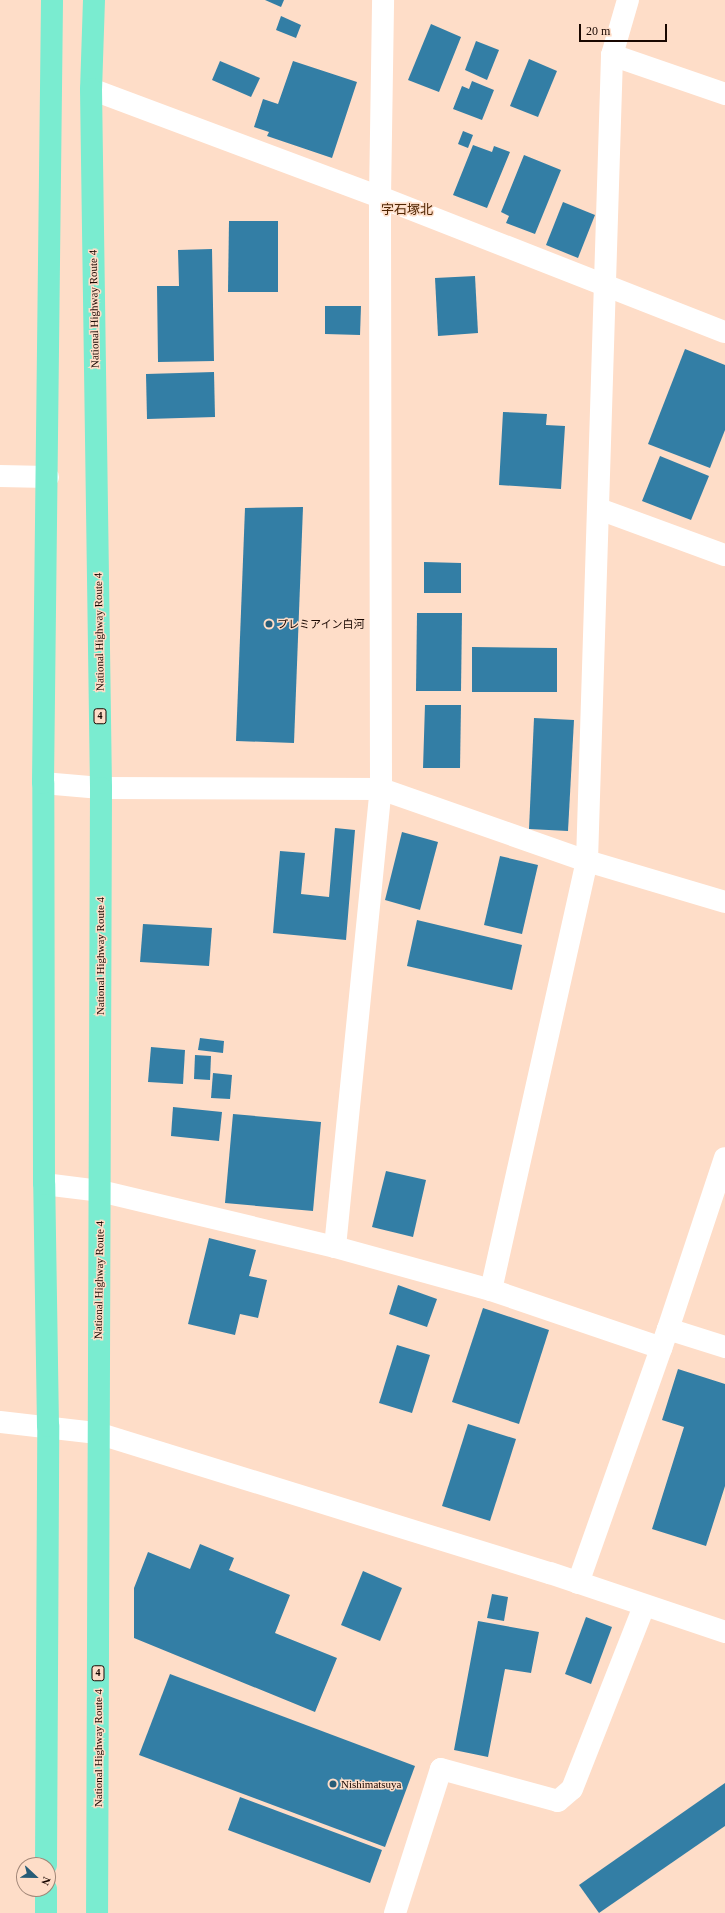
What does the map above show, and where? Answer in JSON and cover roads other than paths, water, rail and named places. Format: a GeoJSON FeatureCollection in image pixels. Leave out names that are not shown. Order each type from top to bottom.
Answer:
{"type":"FeatureCollection","features":[{"type":"Feature","properties":{"kind":"highway"},"geometry":{"type":"LineString","coordinates":[[46,1857],[48,1426],[44,1184],[43,783],[48,477],[52,0]]}},
{"type":"Feature","properties":{"kind":"highway","name":"National Highway Route 4"},"geometry":{"type":"LineString","coordinates":[[94,0],[91,89],[101,788],[100,1191],[97,1432],[97,1913]]}},
{"type":"Feature","properties":{"kind":"highway"},"geometry":{"type":"LineString","coordinates":[[46,1897],[46,1913]]}},
{"type":"Feature","properties":{"kind":"street"},"geometry":{"type":"LineString","coordinates":[[335,1247],[381,789],[380,197],[383,0]]}},
{"type":"Feature","properties":{"kind":"street"},"geometry":{"type":"LineString","coordinates":[[491,1290],[587,861],[612,55],[628,0]]}},
{"type":"Feature","properties":{"kind":"street"},"geometry":{"type":"LineString","coordinates":[[612,55],[725,94]]}},
{"type":"Feature","properties":{"kind":"street"},"geometry":{"type":"LineString","coordinates":[[91,89],[380,197],[606,287],[725,332]]}},
{"type":"Feature","properties":{"kind":"street"},"geometry":{"type":"LineString","coordinates":[[0,476],[48,477]]}},
{"type":"Feature","properties":{"kind":"street"},"geometry":{"type":"LineString","coordinates":[[598,509],[725,555]]}},
{"type":"Feature","properties":{"kind":"street"},"geometry":{"type":"LineString","coordinates":[[43,783],[101,788],[381,789],[587,861],[725,902]]}},
{"type":"Feature","properties":{"kind":"street"},"geometry":{"type":"LineString","coordinates":[[578,1583],[725,1158]]}},
{"type":"Feature","properties":{"kind":"street"},"geometry":{"type":"LineString","coordinates":[[44,1184],[100,1191],[335,1247],[664,1338],[725,1347]]}},
{"type":"Feature","properties":{"kind":"street"},"geometry":{"type":"LineString","coordinates":[[0,1422],[97,1432],[578,1583],[725,1632]]}},
{"type":"Feature","properties":{"kind":"street"},"geometry":{"type":"LineString","coordinates":[[395,1913],[441,1769],[558,1801],[572,1789],[644,1606]]}},
{"type":"Feature","properties":{"kind":"place","name":"プレミアイン白河"},"geometry":{"type":"Point","coordinates":[269,624]}},
{"type":"Feature","properties":{"kind":"place","name":"Nishimatsuya"},"geometry":{"type":"Point","coordinates":[333,1784]}},
{"type":"Feature","properties":{"kind":"district","name":"字石塚北"},"geometry":{"type":"Point","coordinates":[407,210]}}]}
